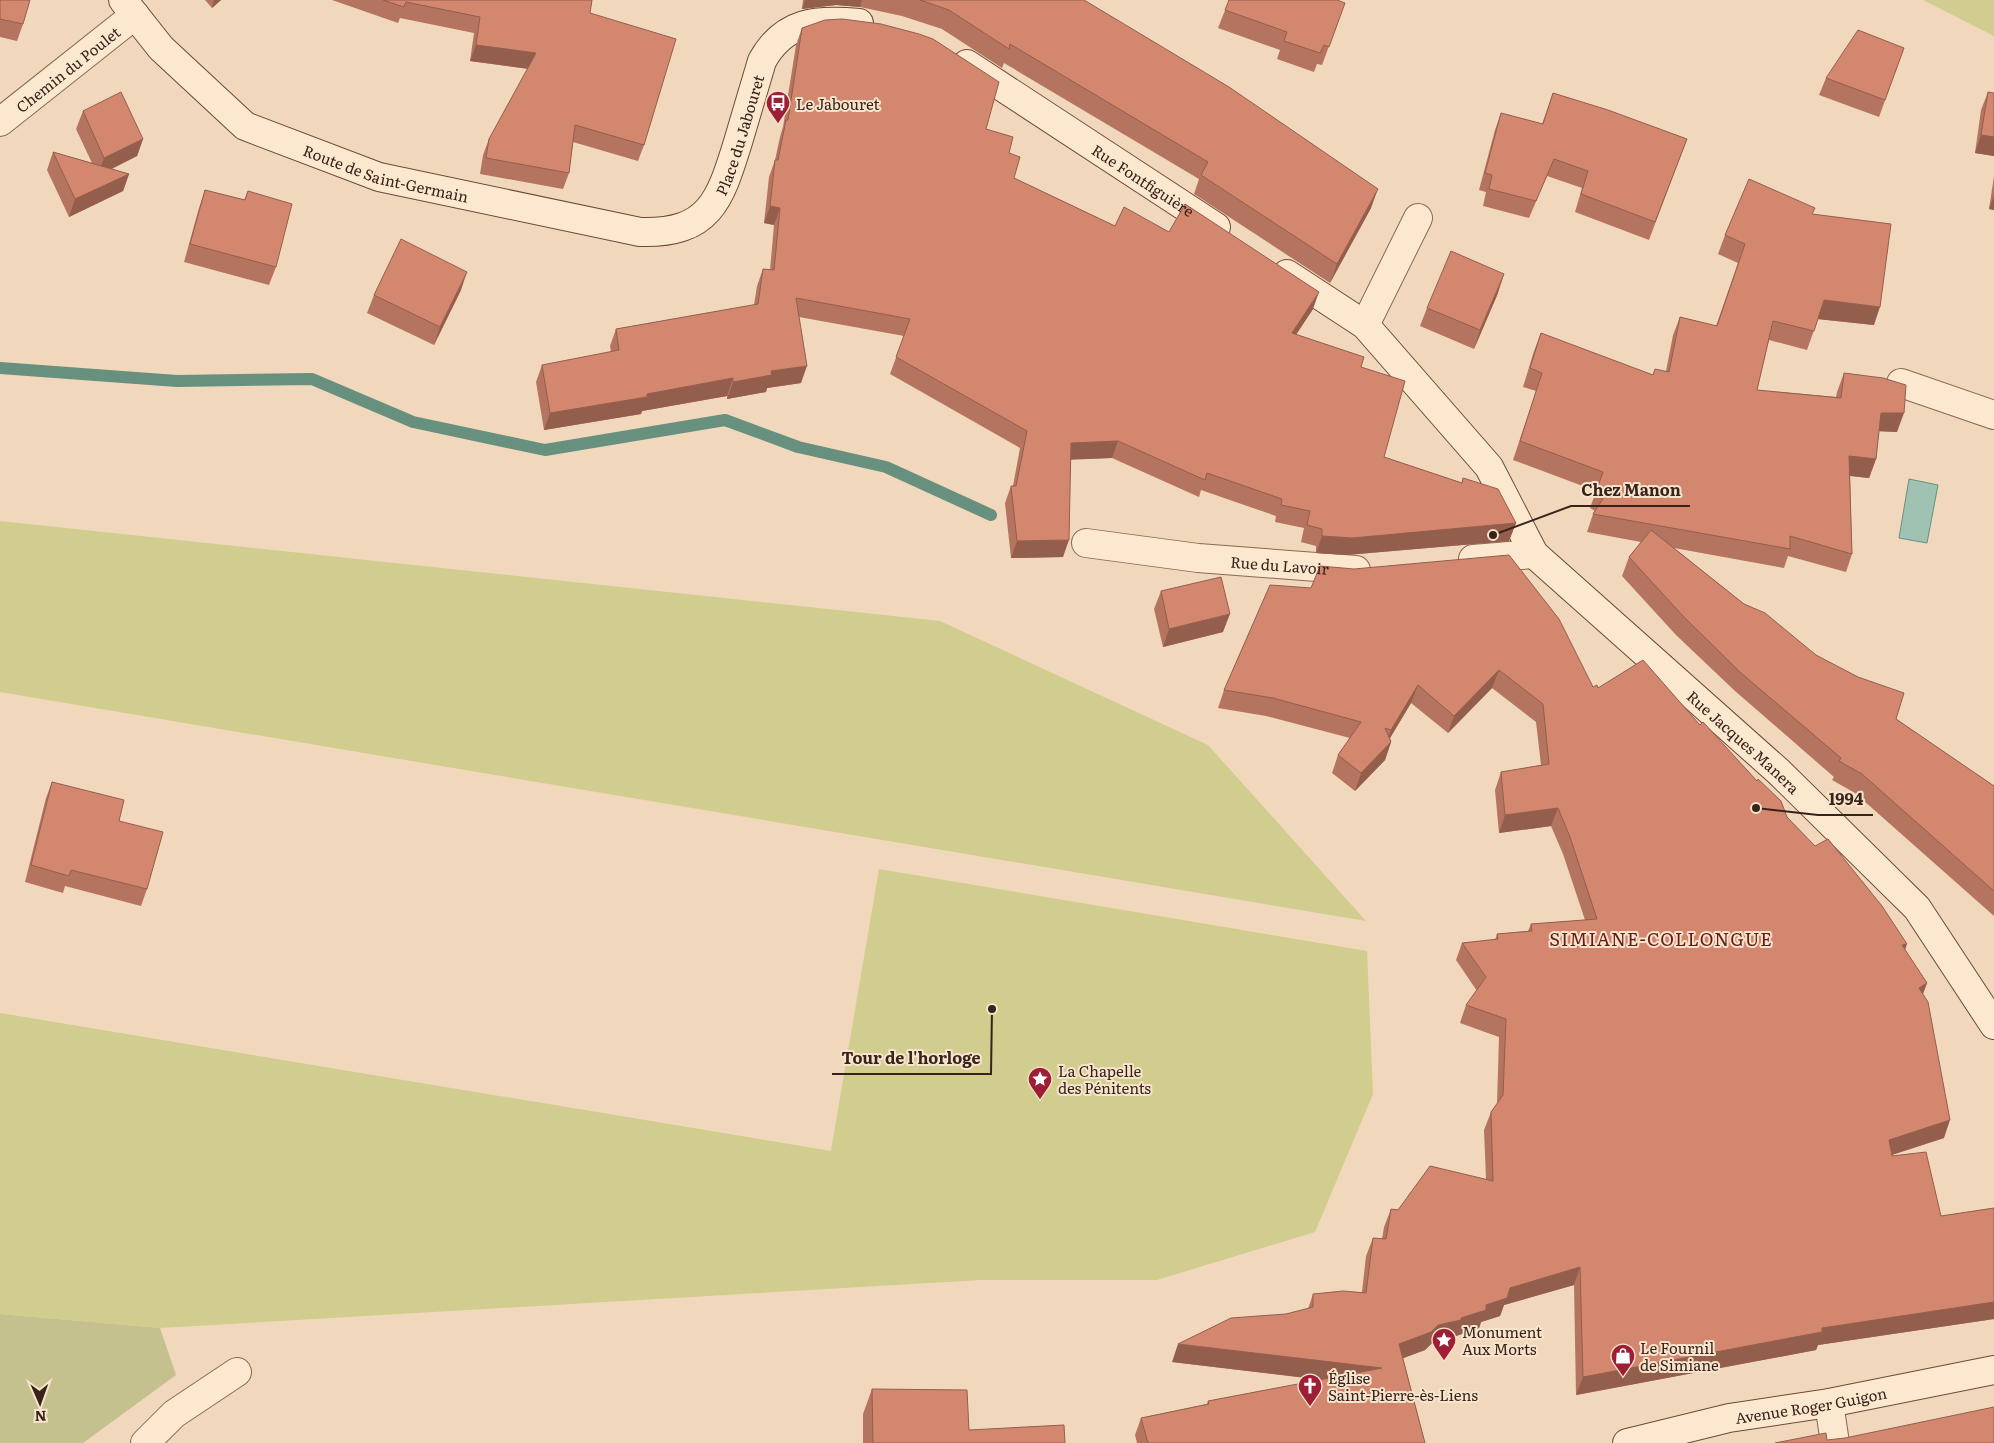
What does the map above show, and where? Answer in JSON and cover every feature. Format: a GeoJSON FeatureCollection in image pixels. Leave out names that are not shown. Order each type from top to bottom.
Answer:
{"type":"FeatureCollection","features":[{"type":"Feature","properties":{"kind":"street","name":"Chemin du Poulet"},"geometry":{"type":"LineString","coordinates":[[0,122],[129,7]]}},
{"type":"Feature","properties":{"kind":"street","name":"Route de Saint-Germain"},"geometry":{"type":"LineString","coordinates":[[129,7],[161,48],[244,126],[379,177],[640,232],[667,231],[681,228],[700,218]]}},
{"type":"Feature","properties":{"kind":"street","name":"Place du Jabouret"},"geometry":{"type":"LineString","coordinates":[[700,218],[715,204],[723,190],[762,61],[771,45],[784,33],[819,21],[884,27]]}},
{"type":"Feature","properties":{"kind":"street","name":"Rue Fontfiguière"},"geometry":{"type":"LineString","coordinates":[[942,48],[1240,244]]}},
{"type":"Feature","properties":{"kind":"street"},"geometry":{"type":"LineString","coordinates":[[1265,260],[1365,325],[1418,218]]}},
{"type":"Feature","properties":{"kind":"street","name":"Rue Jacques Manera"},"geometry":{"type":"LineString","coordinates":[[1365,325],[1489,467],[1534,554],[1779,772],[1917,908],[1994,1025]]}},
{"type":"Feature","properties":{"kind":"street"},"geometry":{"type":"LineString","coordinates":[[1901,383],[1994,415]]}},
{"type":"Feature","properties":{"kind":"street","name":"Rue du Lavoir"},"geometry":{"type":"LineString","coordinates":[[1086,543],[1198,558],[1346,571],[1386,567]]}},
{"type":"Feature","properties":{"kind":"street"},"geometry":{"type":"LineString","coordinates":[[1445,562],[1534,554]]}},
{"type":"Feature","properties":{"kind":"street","name":"Avenue Roger Guigon"},"geometry":{"type":"LineString","coordinates":[[1627,1443],[1729,1418],[1829,1403],[1994,1370]]}},
{"type":"Feature","properties":{"kind":"street"},"geometry":{"type":"LineString","coordinates":[[145,1443],[174,1414],[237,1372]]}},
{"type":"Feature","properties":{"kind":"street"},"geometry":{"type":"LineString","coordinates":[[1829,1403],[1835,1443]]}},
{"type":"Feature","properties":{"kind":"shaded area"},"geometry":{"type":"Polygon","coordinates":[[[1923,0],[1994,0],[1994,36],[1923,0]]]}},
{"type":"Feature","properties":{"kind":"shaded area"},"geometry":{"type":"Polygon","coordinates":[[[1909,479],[1938,485],[1927,543],[1899,538],[1909,479]]]}},
{"type":"Feature","properties":{"kind":"shaded area"},"geometry":{"type":"Polygon","coordinates":[[[0,521],[940,621],[1208,745],[1366,921],[0,692],[0,521]]]}},
{"type":"Feature","properties":{"kind":"shaded area"},"geometry":{"type":"Polygon","coordinates":[[[879,869],[1367,951],[1373,1094],[1315,1232],[1157,1280],[981,1280],[160,1328],[0,1314],[0,1013],[831,1151],[879,869]]]}},
{"type":"Feature","properties":{"kind":"shaded area"},"geometry":{"type":"Polygon","coordinates":[[[0,1314],[160,1328],[176,1375],[83,1443],[0,1443],[0,1314]]]}},
{"type":"Feature","properties":{"kind":"building"},"geometry":{"type":"Polygon","coordinates":[[[0,0],[30,0],[23,24],[0,19],[0,0]]]}},
{"type":"Feature","properties":{"kind":"building"},"geometry":{"type":"Polygon","coordinates":[[[383,0],[592,0],[590,13],[676,39],[644,145],[575,125],[569,173],[486,158],[489,139],[536,53],[476,45],[480,17],[406,2],[404,7],[383,0]]]}},
{"type":"Feature","properties":{"kind":"building"},"geometry":{"type":"Polygon","coordinates":[[[920,0],[1084,0],[1229,87],[1378,189],[1337,264],[1201,175],[1208,162],[1010,44],[1009,49],[949,10],[920,0]]]}},
{"type":"Feature","properties":{"kind":"building"},"geometry":{"type":"Polygon","coordinates":[[[1229,0],[1337,0],[1345,3],[1329,47],[1324,45],[1320,53],[1284,41],[1287,32],[1225,10],[1229,0]]]}},
{"type":"Feature","properties":{"kind":"building"},"geometry":{"type":"Polygon","coordinates":[[[842,19],[881,24],[933,39],[999,82],[986,129],[1013,137],[1009,153],[1020,157],[1014,178],[1115,226],[1124,207],[1169,232],[1185,204],[1319,292],[1292,333],[1364,357],[1361,367],[1405,381],[1384,457],[1462,483],[1463,478],[1498,489],[1516,523],[1352,538],[1322,536],[1322,529],[1307,525],[1310,511],[1281,505],[1282,499],[1207,473],[1205,480],[1118,441],[1071,443],[1069,540],[1017,541],[1011,486],[1016,486],[1027,431],[896,357],[910,319],[796,298],[807,366],[771,371],[772,375],[733,382],[733,378],[647,394],[647,397],[550,413],[542,365],[619,350],[616,329],[758,304],[763,269],[774,270],[780,208],[770,206],[775,160],[778,160],[786,120],[788,120],[802,28],[825,20],[842,19]]]}},
{"type":"Feature","properties":{"kind":"building"},"geometry":{"type":"Polygon","coordinates":[[[1858,30],[1904,48],[1885,100],[1826,78],[1858,30]]]}},
{"type":"Feature","properties":{"kind":"building"},"geometry":{"type":"Polygon","coordinates":[[[121,92],[143,139],[104,158],[83,111],[121,92]]]}},
{"type":"Feature","properties":{"kind":"building"},"geometry":{"type":"Polygon","coordinates":[[[1988,92],[1994,93],[1994,137],[1981,135],[1988,92]]]}},
{"type":"Feature","properties":{"kind":"building"},"geometry":{"type":"Polygon","coordinates":[[[1553,93],[1608,110],[1687,139],[1655,222],[1581,194],[1588,171],[1554,159],[1536,201],[1489,189],[1492,175],[1485,173],[1501,113],[1543,124],[1553,93]]]}},
{"type":"Feature","properties":{"kind":"building"},"geometry":{"type":"Polygon","coordinates":[[[53,152],[129,174],[75,199],[53,152]]]}},
{"type":"Feature","properties":{"kind":"building"},"geometry":{"type":"Polygon","coordinates":[[[1749,179],[1815,208],[1812,214],[1891,224],[1880,307],[1824,300],[1814,331],[1773,321],[1757,390],[1841,398],[1844,373],[1883,378],[1906,385],[1904,413],[1881,413],[1876,459],[1849,456],[1852,554],[1790,536],[1790,549],[1593,514],[1606,494],[1597,489],[1603,472],[1520,441],[1542,373],[1530,368],[1541,333],[1653,375],[1655,369],[1669,372],[1680,317],[1717,326],[1745,244],[1725,235],[1749,179]]]}},
{"type":"Feature","properties":{"kind":"building"},"geometry":{"type":"Polygon","coordinates":[[[205,190],[245,200],[248,191],[292,204],[276,267],[190,244],[205,190]]]}},
{"type":"Feature","properties":{"kind":"building"},"geometry":{"type":"Polygon","coordinates":[[[401,239],[467,272],[440,327],[374,295],[401,239]]]}},
{"type":"Feature","properties":{"kind":"building"},"geometry":{"type":"Polygon","coordinates":[[[1451,251],[1504,274],[1480,330],[1427,308],[1451,251]]]}},
{"type":"Feature","properties":{"kind":"building"},"geometry":{"type":"Polygon","coordinates":[[[1651,530],[1744,604],[1765,613],[1816,655],[1858,677],[1904,693],[1896,719],[1994,786],[1994,891],[1862,774],[1839,761],[1841,758],[1741,673],[1683,616],[1629,557],[1651,530]]]}},
{"type":"Feature","properties":{"kind":"building"},"geometry":{"type":"Polygon","coordinates":[[[1509,555],[1559,619],[1593,687],[1597,685],[1598,688],[1643,660],[1700,725],[1703,722],[1757,781],[1758,779],[1781,801],[1787,817],[1815,846],[1828,839],[1882,906],[1907,944],[1902,945],[1927,983],[1919,988],[1928,1002],[1950,1120],[1889,1140],[1892,1156],[1926,1152],[1941,1216],[1994,1208],[1994,1302],[1822,1328],[1822,1332],[1583,1377],[1580,1267],[1510,1288],[1507,1298],[1486,1305],[1486,1310],[1461,1318],[1461,1320],[1438,1325],[1431,1332],[1399,1344],[1425,1443],[1148,1443],[1141,1418],[1209,1404],[1208,1401],[1382,1368],[1178,1344],[1231,1318],[1286,1314],[1313,1307],[1313,1294],[1343,1291],[1366,1293],[1373,1238],[1386,1239],[1391,1209],[1398,1210],[1430,1166],[1493,1181],[1491,1112],[1503,1095],[1506,1019],[1466,1005],[1486,977],[1462,943],[1498,939],[1497,934],[1532,931],[1531,924],[1597,919],[1570,837],[1558,808],[1505,815],[1501,772],[1549,764],[1543,704],[1499,670],[1454,716],[1418,685],[1391,730],[1385,728],[1391,742],[1361,773],[1338,755],[1361,722],[1273,698],[1224,690],[1270,585],[1311,588],[1320,566],[1354,569],[1509,555]]]}},
{"type":"Feature","properties":{"kind":"building"},"geometry":{"type":"Polygon","coordinates":[[[1221,577],[1230,614],[1169,629],[1161,591],[1221,577]]]}},
{"type":"Feature","properties":{"kind":"building"},"geometry":{"type":"Polygon","coordinates":[[[52,782],[124,800],[119,821],[163,832],[147,889],[71,870],[69,876],[31,865],[52,782]]]}},
{"type":"Feature","properties":{"kind":"building"},"geometry":{"type":"Polygon","coordinates":[[[872,1389],[967,1390],[969,1430],[1064,1425],[1065,1443],[873,1443],[872,1389]]]}},
{"type":"Feature","properties":{"kind":"building"},"geometry":{"type":"Polygon","coordinates":[[[1994,1407],[1994,1443],[1775,1443],[1826,1433],[1827,1440],[1845,1438],[1994,1407]]]}},
{"type":"Feature","properties":{"kind":"waterway"},"geometry":{"type":"LineString","coordinates":[[0,368],[177,381],[312,379],[413,422],[545,450],[725,420],[798,447],[886,467],[991,515]]}},
{"type":"Feature","properties":{"kind":"place","name":"Le Jabouret"},"geometry":{"type":"Point","coordinates":[778,124]}},
{"type":"Feature","properties":{"kind":"place","name":"Chez Manon"},"geometry":{"type":"Point","coordinates":[1493,535]}},
{"type":"Feature","properties":{"kind":"place","name":"1994"},"geometry":{"type":"Point","coordinates":[1756,808]}},
{"type":"Feature","properties":{"kind":"place","name":"Tour de l'horloge"},"geometry":{"type":"Point","coordinates":[992,1009]}},
{"type":"Feature","properties":{"kind":"place","name":"La Chapelle des Pénitents"},"geometry":{"type":"Point","coordinates":[1040,1100]}},
{"type":"Feature","properties":{"kind":"place","name":"Monument Aux Morts"},"geometry":{"type":"Point","coordinates":[1444,1361]}},
{"type":"Feature","properties":{"kind":"place","name":"Le Fournil de Simiane"},"geometry":{"type":"Point","coordinates":[1623,1377]}},
{"type":"Feature","properties":{"kind":"place","name":"Église Saint-Pierre-ès-Liens"},"geometry":{"type":"Point","coordinates":[1310,1407]}},
{"type":"Feature","properties":{"kind":"district","name":"SIMIANE-COLLONGUE"},"geometry":{"type":"Point","coordinates":[1661,938]}}]}
